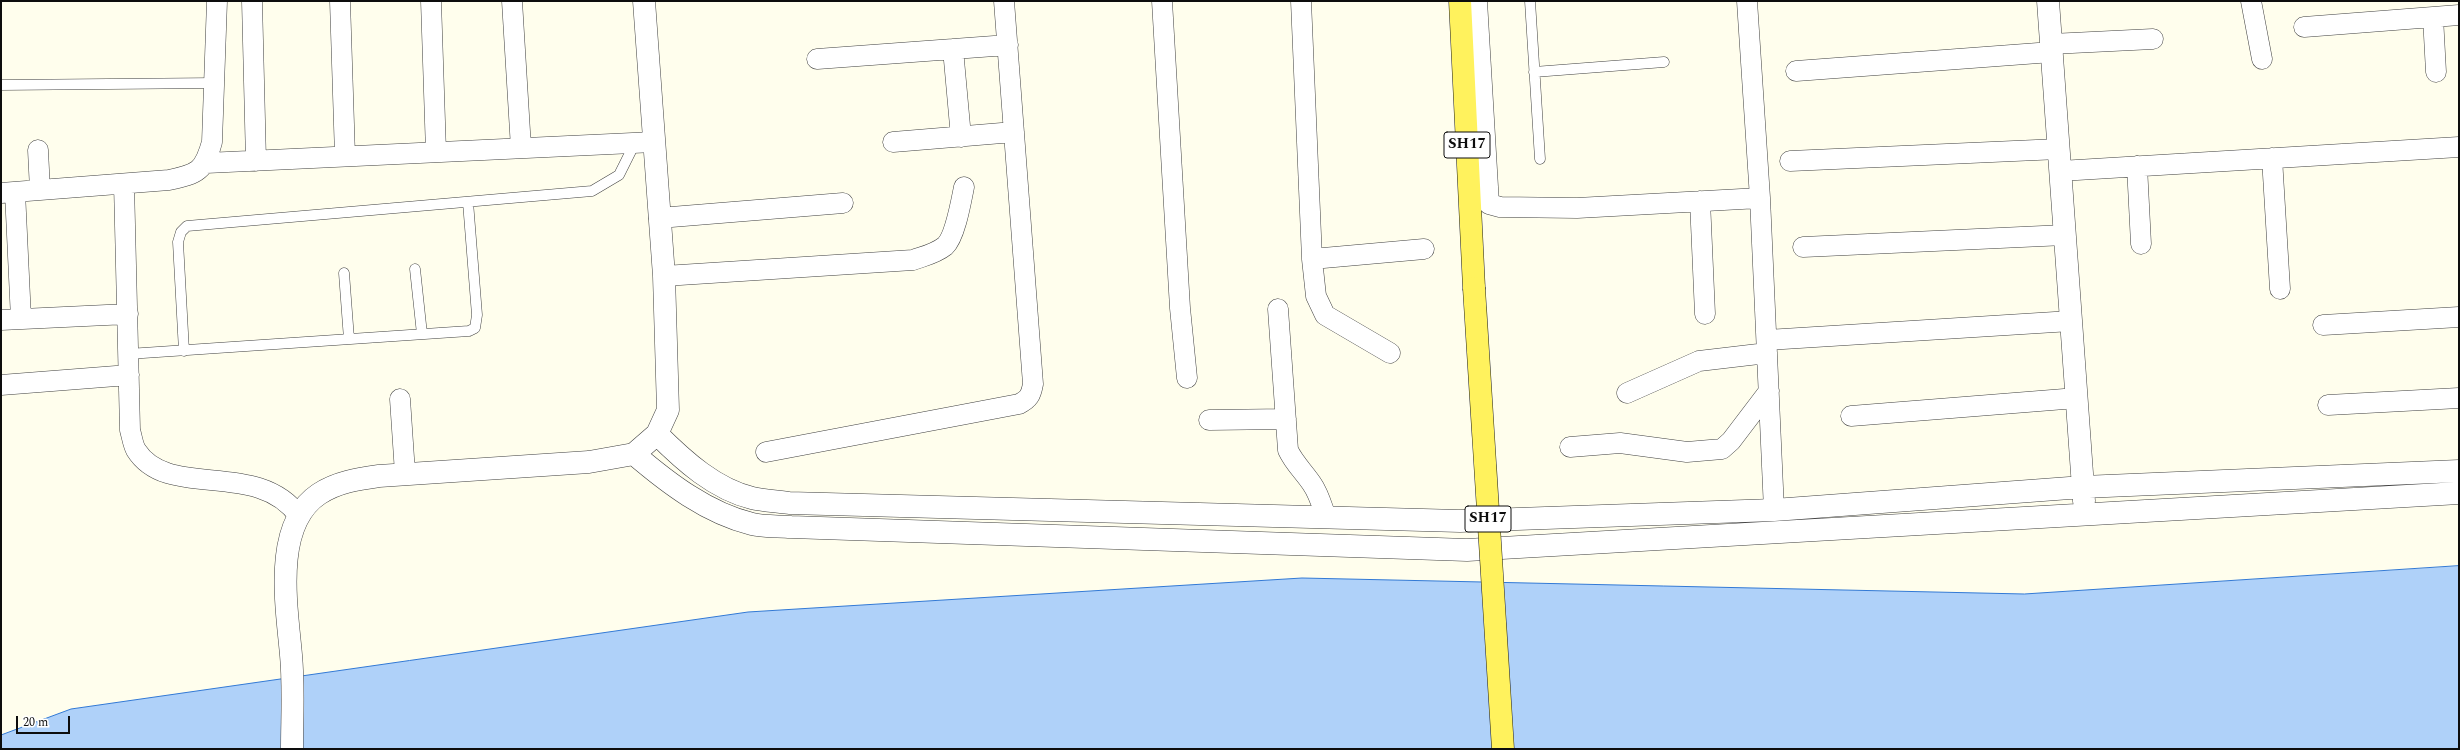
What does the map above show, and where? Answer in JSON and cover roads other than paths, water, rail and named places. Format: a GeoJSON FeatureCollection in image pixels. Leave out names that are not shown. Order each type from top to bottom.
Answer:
{"type":"FeatureCollection","features":[{"type":"Feature","properties":{"kind":"main road","name":"SH17"},"geometry":{"type":"LineString","coordinates":[[1460,1],[1474,288],[1503,749]]}},
{"type":"Feature","properties":{"kind":"street"},"geometry":{"type":"LineString","coordinates":[[206,163],[212,142],[216,83],[217,1]]}},
{"type":"Feature","properties":{"kind":"street"},"geometry":{"type":"LineString","coordinates":[[252,1],[256,161]]}},
{"type":"Feature","properties":{"kind":"street"},"geometry":{"type":"LineString","coordinates":[[340,1],[345,156]]}},
{"type":"Feature","properties":{"kind":"street"},"geometry":{"type":"LineString","coordinates":[[431,1],[436,152]]}},
{"type":"Feature","properties":{"kind":"street"},"geometry":{"type":"LineString","coordinates":[[512,1],[521,148]]}},
{"type":"Feature","properties":{"kind":"street"},"geometry":{"type":"LineString","coordinates":[[292,749],[292,656],[285,600],[287,554],[299,516],[318,494],[348,481],[405,473],[589,462],[634,454],[657,434],[668,410],[664,276],[658,218],[644,143],[644,1]]}},
{"type":"Feature","properties":{"kind":"street"},"geometry":{"type":"LineString","coordinates":[[766,452],[1019,404],[1028,400],[1033,384],[1004,1]]}},
{"type":"Feature","properties":{"kind":"street"},"geometry":{"type":"LineString","coordinates":[[1162,1],[1180,308],[1187,378]]}},
{"type":"Feature","properties":{"kind":"street"},"geometry":{"type":"LineString","coordinates":[[1301,1],[1312,259],[1316,296],[1325,316],[1390,353]]}},
{"type":"Feature","properties":{"kind":"street"},"geometry":{"type":"LineString","coordinates":[[1477,1],[1490,204],[1500,207],[1577,208],[1760,198]]}},
{"type":"Feature","properties":{"kind":"street"},"geometry":{"type":"LineString","coordinates":[[1747,1],[1760,198],[1774,510]]}},
{"type":"Feature","properties":{"kind":"street"},"geometry":{"type":"LineString","coordinates":[[2048,1],[2085,515]]}},
{"type":"Feature","properties":{"kind":"street"},"geometry":{"type":"LineString","coordinates":[[2251,1],[2262,59]]}},
{"type":"Feature","properties":{"kind":"street"},"geometry":{"type":"LineString","coordinates":[[2304,27],[2459,16]]}},
{"type":"Feature","properties":{"kind":"street"},"geometry":{"type":"LineString","coordinates":[[2433,17],[2436,72]]}},
{"type":"Feature","properties":{"kind":"street"},"geometry":{"type":"LineString","coordinates":[[1796,71],[2153,38]]}},
{"type":"Feature","properties":{"kind":"street"},"geometry":{"type":"LineString","coordinates":[[817,59],[1008,45]]}},
{"type":"Feature","properties":{"kind":"street"},"geometry":{"type":"LineString","coordinates":[[953,49],[961,137]]}},
{"type":"Feature","properties":{"kind":"street"},"geometry":{"type":"LineString","coordinates":[[893,142],[1014,132]]}},
{"type":"Feature","properties":{"kind":"street"},"geometry":{"type":"LineString","coordinates":[[22,319],[8,192],[169,180],[188,176],[206,163],[644,143]]}},
{"type":"Feature","properties":{"kind":"street"},"geometry":{"type":"LineString","coordinates":[[2060,171],[2459,146]]}},
{"type":"Feature","properties":{"kind":"street"},"geometry":{"type":"LineString","coordinates":[[1790,161],[2059,149]]}},
{"type":"Feature","properties":{"kind":"street"},"geometry":{"type":"LineString","coordinates":[[38,150],[40,190]]}},
{"type":"Feature","properties":{"kind":"street"},"geometry":{"type":"LineString","coordinates":[[2272,158],[2280,289]]}},
{"type":"Feature","properties":{"kind":"street"},"geometry":{"type":"LineString","coordinates":[[2137,166],[2141,244]]}},
{"type":"Feature","properties":{"kind":"street"},"geometry":{"type":"LineString","coordinates":[[124,184],[130,430],[135,449],[143,459],[172,476],[257,486],[277,494],[290,504],[299,516]]}},
{"type":"Feature","properties":{"kind":"street"},"geometry":{"type":"LineString","coordinates":[[664,276],[913,260],[933,254],[946,246],[952,235],[964,187]]}},
{"type":"Feature","properties":{"kind":"street"},"geometry":{"type":"LineString","coordinates":[[1700,201],[1705,314]]}},
{"type":"Feature","properties":{"kind":"street"},"geometry":{"type":"LineString","coordinates":[[658,218],[843,204]]}},
{"type":"Feature","properties":{"kind":"street"},"geometry":{"type":"LineString","coordinates":[[1803,247],[2065,235]]}},
{"type":"Feature","properties":{"kind":"street"},"geometry":{"type":"LineString","coordinates":[[1312,259],[1424,249]]}},
{"type":"Feature","properties":{"kind":"street"},"geometry":{"type":"LineString","coordinates":[[1278,309],[1288,450],[1294,462],[1312,484],[1321,500],[1326,517]]}},
{"type":"Feature","properties":{"kind":"street"},"geometry":{"type":"LineString","coordinates":[[1,320],[128,314]]}},
{"type":"Feature","properties":{"kind":"street"},"geometry":{"type":"LineString","coordinates":[[2324,325],[2459,317]]}},
{"type":"Feature","properties":{"kind":"street"},"geometry":{"type":"LineString","coordinates":[[1627,393],[1700,361],[1767,347],[2071,321]]}},
{"type":"Feature","properties":{"kind":"street"},"geometry":{"type":"LineString","coordinates":[[1,385],[129,375]]}},
{"type":"Feature","properties":{"kind":"street"},"geometry":{"type":"LineString","coordinates":[[1570,447],[1620,443],[1686,452],[1722,449],[1731,441],[1769,391]]}},
{"type":"Feature","properties":{"kind":"street"},"geometry":{"type":"LineString","coordinates":[[1851,416],[2077,398]]}},
{"type":"Feature","properties":{"kind":"street"},"geometry":{"type":"LineString","coordinates":[[2328,405],[2459,398]]}},
{"type":"Feature","properties":{"kind":"street"},"geometry":{"type":"LineString","coordinates":[[400,399],[405,473]]}},
{"type":"Feature","properties":{"kind":"street"},"geometry":{"type":"LineString","coordinates":[[1209,420],[1286,419]]}},
{"type":"Feature","properties":{"kind":"street"},"geometry":{"type":"LineString","coordinates":[[657,434],[679,456],[704,475],[729,490],[753,498],[789,503],[1460,521],[1774,510],[2083,487],[2459,470]]}},
{"type":"Feature","properties":{"kind":"street"},"geometry":{"type":"LineString","coordinates":[[634,454],[663,479],[724,515],[753,524],[791,527],[1467,550],[2459,493]]}},
{"type":"Feature","properties":{"kind":"lane"},"geometry":{"type":"LineString","coordinates":[[1530,1],[1540,159]]}},
{"type":"Feature","properties":{"kind":"lane"},"geometry":{"type":"LineString","coordinates":[[1534,72],[1664,62]]}},
{"type":"Feature","properties":{"kind":"lane"},"geometry":{"type":"LineString","coordinates":[[1,85],[216,83]]}},
{"type":"Feature","properties":{"kind":"lane"},"geometry":{"type":"LineString","coordinates":[[184,351],[178,242],[180,232],[187,226],[592,191],[619,175],[644,143]]}},
{"type":"Feature","properties":{"kind":"lane"},"geometry":{"type":"LineString","coordinates":[[128,354],[469,331],[475,328],[477,323],[468,202]]}},
{"type":"Feature","properties":{"kind":"lane"},"geometry":{"type":"LineString","coordinates":[[415,269],[422,334]]}},
{"type":"Feature","properties":{"kind":"lane"},"geometry":{"type":"LineString","coordinates":[[344,273],[349,339]]}},
{"type":"Feature","properties":{"kind":"water"},"geometry":{"type":"Polygon","coordinates":[[[2459,566],[2459,749],[1,749],[1,735],[71,709],[748,612],[1302,578],[2024,594],[2459,566]]]}}]}
